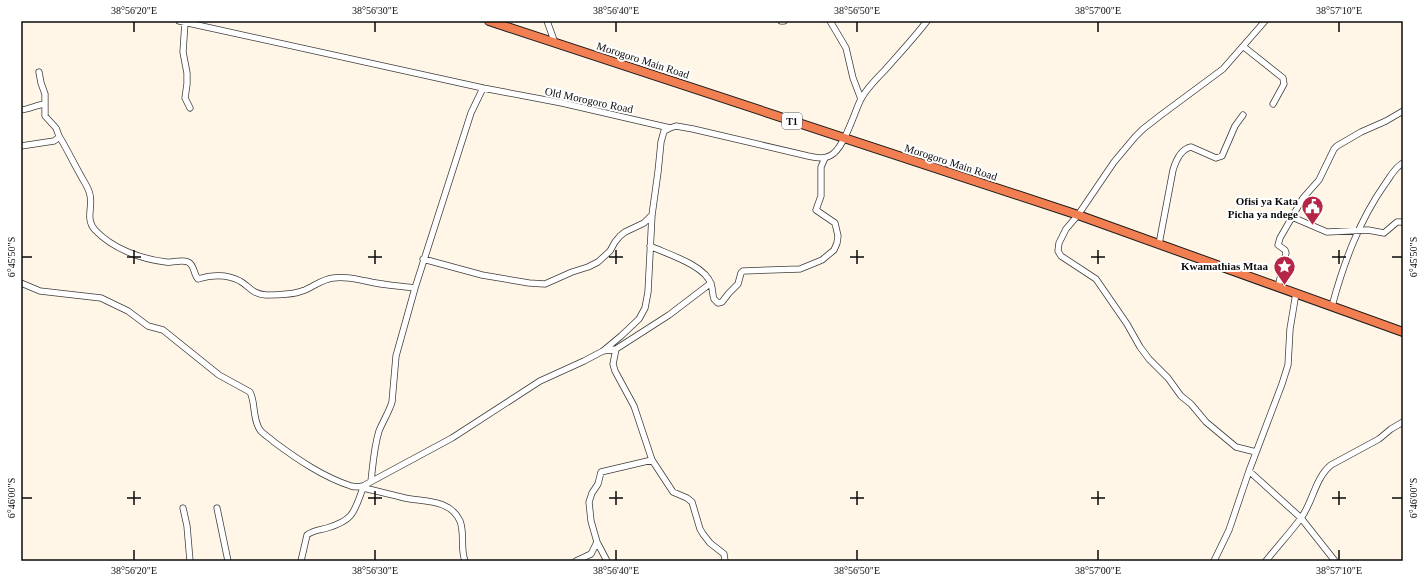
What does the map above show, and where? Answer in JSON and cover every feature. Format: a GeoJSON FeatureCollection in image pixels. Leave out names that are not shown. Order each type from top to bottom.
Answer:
{"type":"FeatureCollection","features":[{"type":"Feature","properties":{"kind":"highway","name":"Morogoro Main Road"},"geometry":{"type":"LineString","coordinates":[[489,21],[1078,215],[1403,332]]}},
{"type":"Feature","properties":{"kind":"street"},"geometry":{"type":"LineString","coordinates":[[547,21],[554,43]]}},
{"type":"Feature","properties":{"kind":"street"},"geometry":{"type":"LineString","coordinates":[[830,21],[846,48],[853,78],[861,99]]}},
{"type":"Feature","properties":{"kind":"street"},"geometry":{"type":"LineString","coordinates":[[1256,452],[1236,447],[1206,422],[1181,396],[1168,378],[1144,353],[1127,324],[1096,279],[1061,256],[1058,251],[1059,243],[1066,229],[1078,215],[1114,162],[1143,129],[1223,69],[1244,47],[1265,21]]}},
{"type":"Feature","properties":{"kind":"street"},"geometry":{"type":"LineString","coordinates":[[182,22],[183,52],[187,73],[185,98],[190,108]]}},
{"type":"Feature","properties":{"kind":"street","name":"Old Morogoro Road"},"geometry":{"type":"LineString","coordinates":[[182,22],[483,88],[562,103],[670,128],[676,126],[693,129],[808,156],[825,158]]}},
{"type":"Feature","properties":{"kind":"street"},"geometry":{"type":"LineString","coordinates":[[650,246],[695,266],[706,275],[711,283],[714,299],[716,302],[720,303],[738,284],[743,270],[805,268],[822,260],[834,250],[838,236],[835,223],[816,210],[821,196],[820,168],[825,158],[830,157],[836,152],[844,138],[861,99],[913,39],[925,22]]}},
{"type":"Feature","properties":{"kind":"street"},"geometry":{"type":"LineString","coordinates":[[1244,47],[1283,78],[1284,84],[1273,104]]}},
{"type":"Feature","properties":{"kind":"street"},"geometry":{"type":"LineString","coordinates":[[39,72],[45,94],[45,116],[56,128],[89,189],[91,200],[89,217],[90,222],[94,229],[112,242],[137,256],[144,258],[168,262],[186,261],[192,265],[195,276],[198,279],[215,275],[239,280],[251,291],[258,294],[266,295],[296,293],[324,280],[338,277],[415,288]]}},
{"type":"Feature","properties":{"kind":"street"},"geometry":{"type":"LineString","coordinates":[[371,481],[373,458],[379,430],[392,402],[396,356],[415,288],[472,113],[483,88]]}},
{"type":"Feature","properties":{"kind":"street"},"geometry":{"type":"LineString","coordinates":[[21,110],[29,109],[36,105],[45,104]]}},
{"type":"Feature","properties":{"kind":"street"},"geometry":{"type":"LineString","coordinates":[[1278,287],[1286,254],[1285,250],[1279,246],[1278,243],[1303,198],[1319,180],[1334,149],[1361,132],[1386,121],[1403,110]]}},
{"type":"Feature","properties":{"kind":"street"},"geometry":{"type":"LineString","coordinates":[[1159,244],[1173,170],[1182,152],[1191,147],[1216,158],[1222,156],[1235,126],[1243,115]]}},
{"type":"Feature","properties":{"kind":"street"},"geometry":{"type":"LineString","coordinates":[[301,561],[307,535],[310,532],[328,527],[349,518],[354,513],[361,488],[363,486],[452,438],[540,381],[603,351],[630,328],[643,312],[648,292],[652,215],[661,142],[664,131],[670,128]]}},
{"type":"Feature","properties":{"kind":"street"},"geometry":{"type":"LineString","coordinates":[[21,146],[54,141],[59,136]]}},
{"type":"Feature","properties":{"kind":"street"},"geometry":{"type":"LineString","coordinates":[[1332,306],[1340,274],[1358,230],[1373,202],[1393,171],[1403,164]]}},
{"type":"Feature","properties":{"kind":"street"},"geometry":{"type":"LineString","coordinates":[[424,259],[482,276],[545,284],[598,262],[610,251],[620,236],[644,223],[652,215]]}},
{"type":"Feature","properties":{"kind":"street"},"geometry":{"type":"LineString","coordinates":[[1292,218],[1327,232],[1368,230],[1384,233],[1397,222],[1403,222]]}},
{"type":"Feature","properties":{"kind":"street"},"geometry":{"type":"LineString","coordinates":[[21,283],[40,291],[101,298],[128,311],[148,326],[163,330],[210,368],[227,380],[250,392],[256,423],[261,432],[315,469],[352,486],[440,504],[450,510],[459,519],[462,527],[462,550],[465,561]]}},
{"type":"Feature","properties":{"kind":"street"},"geometry":{"type":"LineString","coordinates":[[603,351],[616,349],[669,315],[711,283]]}},
{"type":"Feature","properties":{"kind":"street"},"geometry":{"type":"LineString","coordinates":[[1214,561],[1230,530],[1249,471],[1288,365],[1290,329],[1296,293]]}},
{"type":"Feature","properties":{"kind":"street"},"geometry":{"type":"LineString","coordinates":[[616,349],[613,364],[615,371],[634,406],[652,460],[673,492],[687,498],[692,502],[700,529],[710,543],[724,554],[725,561]]}},
{"type":"Feature","properties":{"kind":"street"},"geometry":{"type":"LineString","coordinates":[[1266,561],[1302,518],[1318,482],[1326,469],[1379,439],[1391,429],[1403,422]]}},
{"type":"Feature","properties":{"kind":"street"},"geometry":{"type":"LineString","coordinates":[[607,561],[598,542],[591,521],[589,502],[592,493],[598,484],[601,472],[652,460]]}},
{"type":"Feature","properties":{"kind":"street"},"geometry":{"type":"LineString","coordinates":[[1249,471],[1302,518],[1335,561]]}},
{"type":"Feature","properties":{"kind":"street"},"geometry":{"type":"LineString","coordinates":[[183,508],[187,526],[190,561]]}},
{"type":"Feature","properties":{"kind":"street"},"geometry":{"type":"LineString","coordinates":[[217,508],[228,561]]}},
{"type":"Feature","properties":{"kind":"street"},"geometry":{"type":"LineString","coordinates":[[576,561],[591,554],[598,542]]}},
{"type":"Feature","properties":{"kind":"place","name":"Ofisi ya Kata Picha ya ndege"},"geometry":{"type":"Point","coordinates":[1313,226]}},
{"type":"Feature","properties":{"kind":"place","name":"Kwamathias Mtaa"},"geometry":{"type":"Point","coordinates":[1284,286]}}]}
